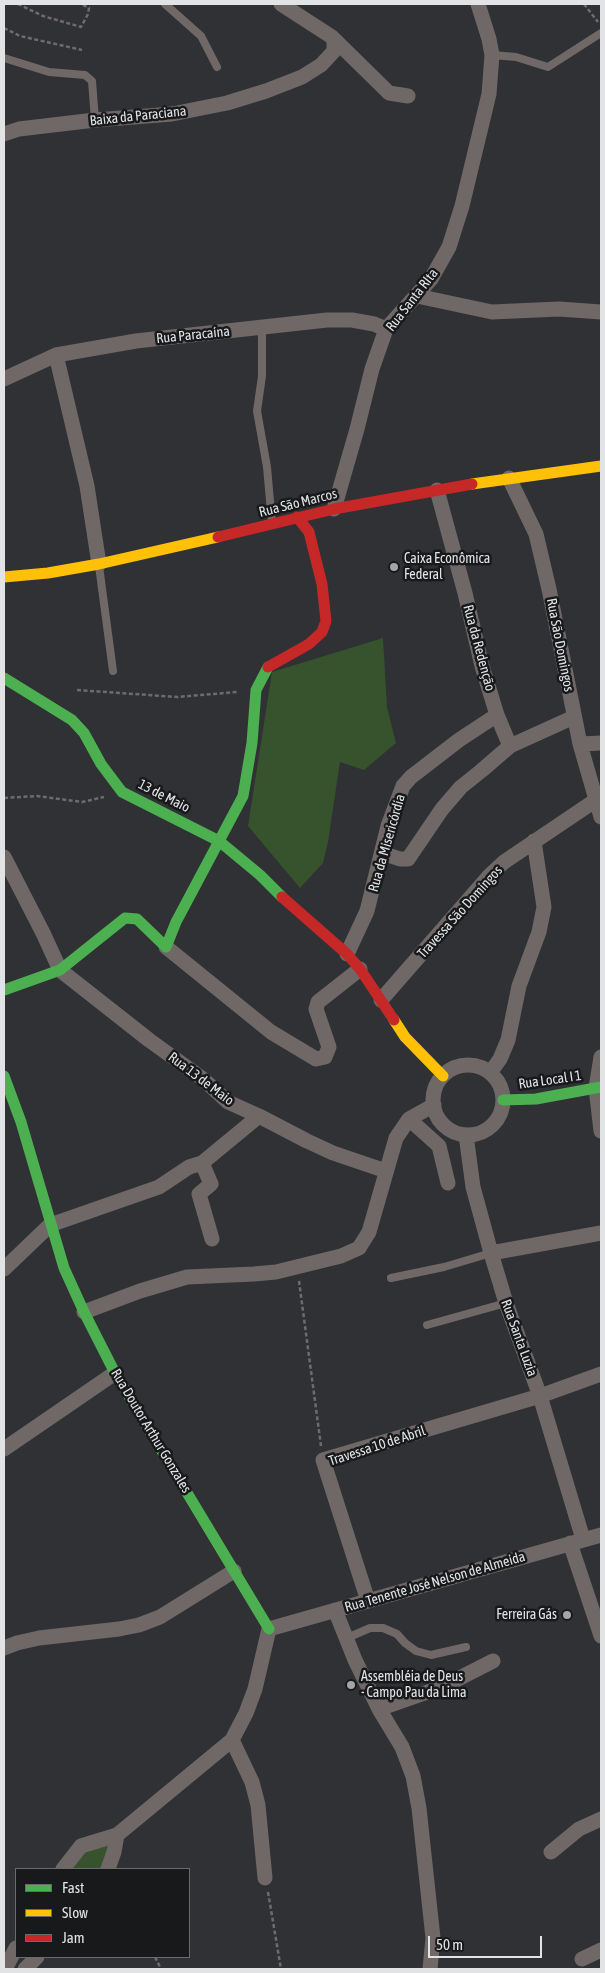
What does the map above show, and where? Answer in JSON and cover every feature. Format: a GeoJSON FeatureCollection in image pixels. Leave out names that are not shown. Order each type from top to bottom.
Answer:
{"type":"FeatureCollection","features":[{"type":"Feature","properties":{"kind":"street"},"geometry":{"type":"LineString","coordinates":[[281,4],[332,37],[389,94],[408,96]]}},
{"type":"Feature","properties":{"kind":"street","name":"Rua Santa RIta"},"geometry":{"type":"LineString","coordinates":[[334,508],[372,369],[386,329],[431,280],[449,247],[462,206],[489,94],[492,55],[478,4]]}},
{"type":"Feature","properties":{"kind":"street","name":"Baixa da Paraciana"},"geometry":{"type":"LineString","coordinates":[[4,134],[19,129],[95,120],[172,114],[226,103],[266,91],[302,77],[321,64],[334,51],[335,46],[332,37]]}},
{"type":"Feature","properties":{"kind":"street"},"geometry":{"type":"LineString","coordinates":[[417,296],[492,312],[559,309],[601,312]]}},
{"type":"Feature","properties":{"kind":"street","name":"Rua Paracaína"},"geometry":{"type":"LineString","coordinates":[[4,379],[56,355],[136,341],[303,322],[352,320],[374,324],[386,329]]}},
{"type":"Feature","properties":{"kind":"street"},"geometry":{"type":"LineString","coordinates":[[56,355],[87,486],[99,564]]}},
{"type":"Feature","properties":{"kind":"street","name":"Rua São Marcos"},"geometry":{"type":"LineString","coordinates":[[4,577],[48,573],[99,564],[272,525],[334,508],[509,478],[601,466]]}},
{"type":"Feature","properties":{"kind":"street","name":"Rua São Domingos"},"geometry":{"type":"LineString","coordinates":[[509,478],[536,534],[580,744],[601,817]]}},
{"type":"Feature","properties":{"kind":"street","name":"Rua da Redenção"},"geometry":{"type":"LineString","coordinates":[[437,490],[465,593],[480,659],[497,715],[510,746]]}},
{"type":"Feature","properties":{"kind":"street"},"geometry":{"type":"LineString","coordinates":[[166,947],[176,922],[243,796],[252,743],[256,690],[263,674],[269,666],[309,644],[322,632],[326,621],[322,584],[309,532],[297,517]]}},
{"type":"Feature","properties":{"kind":"street"},"geometry":{"type":"LineString","coordinates":[[4,678],[72,720],[84,734],[101,764],[122,792]]}},
{"type":"Feature","properties":{"kind":"street","name":"Rua da Misericórdia"},"geometry":{"type":"LineString","coordinates":[[347,954],[367,911],[397,799],[403,786],[411,777],[459,740],[497,715]]}},
{"type":"Feature","properties":{"kind":"street"},"geometry":{"type":"LineString","coordinates":[[382,853],[400,859],[408,858],[412,855],[442,809],[462,787],[510,746],[574,717]]}},
{"type":"Feature","properties":{"kind":"street"},"geometry":{"type":"LineString","coordinates":[[580,744],[601,743]]}},
{"type":"Feature","properties":{"kind":"street","name":"13 de Maio"},"geometry":{"type":"LineString","coordinates":[[122,792],[219,841],[245,861],[276,892],[347,954],[360,969],[405,1037],[443,1076]]}},
{"type":"Feature","properties":{"kind":"street","name":"Travessa São Domingos"},"geometry":{"type":"LineString","coordinates":[[381,1000],[490,875],[504,862],[596,800]]}},
{"type":"Feature","properties":{"kind":"street"},"geometry":{"type":"LineString","coordinates":[[490,1073],[500,1059],[508,1040],[519,986],[539,932],[544,907],[534,841]]}},
{"type":"Feature","properties":{"kind":"street","name":"Rua 13 de Maio"},"geometry":{"type":"LineString","coordinates":[[4,857],[60,970],[149,1040],[203,1079],[228,1102],[307,1141],[386,1171]]}},
{"type":"Feature","properties":{"kind":"street"},"geometry":{"type":"LineString","coordinates":[[4,990],[60,970],[125,918],[137,919],[166,947],[271,1032],[316,1059],[325,1057],[329,1047],[316,1008],[318,1002],[360,969]]}},
{"type":"Feature","properties":{"kind":"street"},"geometry":{"type":"LineString","coordinates":[[601,1057],[599,1088],[601,1131]]}},
{"type":"Feature","properties":{"kind":"street"},"geometry":{"type":"LineString","coordinates":[[471,1065],[481,1067],[490,1073],[497,1080],[503,1100],[497,1120],[481,1132],[466,1135],[451,1130],[443,1124],[437,1115],[434,1095],[437,1085],[443,1076],[460,1066],[471,1065]]}},
{"type":"Feature","properties":{"kind":"street","name":"Rua Doutor Arthur Gonzales"},"geometry":{"type":"LineString","coordinates":[[4,1076],[21,1122],[64,1268],[84,1312],[115,1373],[269,1629]]}},
{"type":"Feature","properties":{"kind":"street","name":"Rua Local I 1"},"geometry":{"type":"LineString","coordinates":[[503,1100],[536,1099],[599,1088]]}},
{"type":"Feature","properties":{"kind":"street"},"geometry":{"type":"LineString","coordinates":[[84,1312],[140,1291],[187,1277],[254,1274],[298,1268],[341,1256],[359,1248],[369,1232],[396,1138],[409,1119],[434,1105]]}},
{"type":"Feature","properties":{"kind":"street"},"geometry":{"type":"LineString","coordinates":[[4,1269],[50,1225],[159,1187],[189,1167],[202,1163],[259,1116]]}},
{"type":"Feature","properties":{"kind":"street"},"geometry":{"type":"LineString","coordinates":[[409,1119],[439,1146],[448,1183]]}},
{"type":"Feature","properties":{"kind":"street","name":"Rua Santa Luzia"},"geometry":{"type":"LineString","coordinates":[[466,1135],[473,1187],[506,1303],[540,1396],[601,1636]]}},
{"type":"Feature","properties":{"kind":"street"},"geometry":{"type":"LineString","coordinates":[[202,1163],[212,1184],[199,1194],[212,1239]]}},
{"type":"Feature","properties":{"kind":"street"},"geometry":{"type":"LineString","coordinates":[[491,1253],[601,1233]]}},
{"type":"Feature","properties":{"kind":"street"},"geometry":{"type":"LineString","coordinates":[[4,1449],[115,1373]]}},
{"type":"Feature","properties":{"kind":"street","name":"Travessa 10 de Abril"},"geometry":{"type":"LineString","coordinates":[[368,1601],[323,1460],[540,1396],[601,1374]]}},
{"type":"Feature","properties":{"kind":"street","name":"Rua Tenente José Nelson de Almeida"},"geometry":{"type":"LineString","coordinates":[[269,1629],[601,1535]]}},
{"type":"Feature","properties":{"kind":"street"},"geometry":{"type":"LineString","coordinates":[[4,1648],[39,1638],[119,1630],[139,1625],[160,1617],[234,1571]]}},
{"type":"Feature","properties":{"kind":"street"},"geometry":{"type":"LineString","coordinates":[[336,1610],[355,1660],[379,1708],[402,1747],[413,1776],[419,1808],[433,1938],[430,1969]]}},
{"type":"Feature","properties":{"kind":"street"},"geometry":{"type":"LineString","coordinates":[[64,1868],[81,1846],[117,1835],[232,1740],[246,1713],[255,1689],[269,1629]]}},
{"type":"Feature","properties":{"kind":"street"},"geometry":{"type":"LineString","coordinates":[[379,1708],[442,1687],[493,1661]]}},
{"type":"Feature","properties":{"kind":"street"},"geometry":{"type":"LineString","coordinates":[[232,1740],[252,1782],[258,1805],[265,1878]]}},
{"type":"Feature","properties":{"kind":"street"},"geometry":{"type":"LineString","coordinates":[[551,1852],[579,1829],[601,1819]]}},
{"type":"Feature","properties":{"kind":"street"},"geometry":{"type":"LineString","coordinates":[[108,1868],[117,1835]]}},
{"type":"Feature","properties":{"kind":"street"},"geometry":{"type":"LineString","coordinates":[[5,1969],[15,1950]]}},
{"type":"Feature","properties":{"kind":"street"},"geometry":{"type":"LineString","coordinates":[[582,1959],[601,1950]]}},
{"type":"Feature","properties":{"kind":"street"},"geometry":{"type":"LineString","coordinates":[[25,1969],[35,1958]]}},
{"type":"Feature","properties":{"kind":"lane"},"geometry":{"type":"LineString","coordinates":[[165,4],[201,36],[217,67]]}},
{"type":"Feature","properties":{"kind":"lane"},"geometry":{"type":"LineString","coordinates":[[492,55],[516,57],[548,67],[601,33]]}},
{"type":"Feature","properties":{"kind":"lane"},"geometry":{"type":"LineString","coordinates":[[4,58],[49,72],[85,75],[92,81],[95,120]]}},
{"type":"Feature","properties":{"kind":"lane"},"geometry":{"type":"LineString","coordinates":[[262,328],[262,376],[257,411],[267,467],[272,525]]}},
{"type":"Feature","properties":{"kind":"lane"},"geometry":{"type":"LineString","coordinates":[[99,564],[112,671]]}},
{"type":"Feature","properties":{"kind":"lane"},"geometry":{"type":"LineString","coordinates":[[391,1278],[444,1267],[491,1253]]}},
{"type":"Feature","properties":{"kind":"lane"},"geometry":{"type":"LineString","coordinates":[[426,1325],[506,1303]]}},
{"type":"Feature","properties":{"kind":"lane"},"geometry":{"type":"LineString","coordinates":[[347,1638],[370,1628],[383,1628],[396,1634],[405,1644],[416,1651],[431,1655],[466,1647]]}},
{"type":"Feature","properties":{"kind":"path"},"geometry":{"type":"LineString","coordinates":[[18,4],[43,16],[81,27],[89,8],[81,4]]}},
{"type":"Feature","properties":{"kind":"path"},"geometry":{"type":"LineString","coordinates":[[584,4],[601,27]]}},
{"type":"Feature","properties":{"kind":"path"},"geometry":{"type":"LineString","coordinates":[[4,28],[20,36],[82,50]]}},
{"type":"Feature","properties":{"kind":"path"},"geometry":{"type":"LineString","coordinates":[[77,690],[177,697],[256,690]]}},
{"type":"Feature","properties":{"kind":"path","name":"13 de Maio"},"geometry":{"type":"LineString","coordinates":[[4,798],[37,796],[82,802],[122,792]]}},
{"type":"Feature","properties":{"kind":"path"},"geometry":{"type":"LineString","coordinates":[[298,1268],[323,1460]]}},
{"type":"Feature","properties":{"kind":"path"},"geometry":{"type":"LineString","coordinates":[[265,1878],[281,1969]]}},
{"type":"Feature","properties":{"kind":"green space"},"geometry":{"type":"Polygon","coordinates":[[[383,638],[387,707],[396,743],[364,770],[340,762],[323,863],[300,888],[248,826],[272,672],[383,638]]]}},
{"type":"Feature","properties":{"kind":"green space"},"geometry":{"type":"Polygon","coordinates":[[[107,1846],[108,1850],[103,1868],[70,1868],[82,1852],[107,1846]]]}},
{"type":"Feature","properties":{"kind":"traffic: fast"},"geometry":{"type":"LineString","coordinates":[[4,990],[60,970],[125,918],[137,919],[166,947],[176,922],[243,796],[252,743],[256,690],[268,667]]}},
{"type":"Feature","properties":{"kind":"traffic: fast"},"geometry":{"type":"LineString","coordinates":[[4,678],[72,720],[84,733],[101,764],[122,792],[219,841],[260,875],[282,897]]}},
{"type":"Feature","properties":{"kind":"traffic: fast"},"geometry":{"type":"LineString","coordinates":[[4,1076],[21,1122],[64,1268],[84,1312],[115,1373],[269,1629]]}},
{"type":"Feature","properties":{"kind":"traffic: fast"},"geometry":{"type":"LineString","coordinates":[[503,1100],[536,1099],[601,1087]]}},
{"type":"Feature","properties":{"kind":"traffic: slow"},"geometry":{"type":"LineString","coordinates":[[472,484],[601,466]]}},
{"type":"Feature","properties":{"kind":"traffic: slow"},"geometry":{"type":"LineString","coordinates":[[4,577],[48,573],[99,564],[218,537]]}},
{"type":"Feature","properties":{"kind":"traffic: slow"},"geometry":{"type":"LineString","coordinates":[[394,1020],[405,1037],[443,1076]]}},
{"type":"Feature","properties":{"kind":"traffic: jam"},"geometry":{"type":"LineString","coordinates":[[218,537],[334,509],[472,484]]}},
{"type":"Feature","properties":{"kind":"traffic: jam"},"geometry":{"type":"LineString","coordinates":[[268,667],[309,644],[322,632],[326,621],[322,584],[309,532],[297,517]]}},
{"type":"Feature","properties":{"kind":"traffic: jam"},"geometry":{"type":"LineString","coordinates":[[282,897],[347,954],[360,969],[394,1020]]}},
{"type":"Feature","properties":{"kind":"place","name":"Caixa Econômica Federal"},"geometry":{"type":"Point","coordinates":[394,567]}},
{"type":"Feature","properties":{"kind":"place","name":"Ferreira Gás"},"geometry":{"type":"Point","coordinates":[567,1615]}},
{"type":"Feature","properties":{"kind":"place","name":"Assembléia de Deus - Campo Pau da Lima"},"geometry":{"type":"Point","coordinates":[351,1685]}}]}
